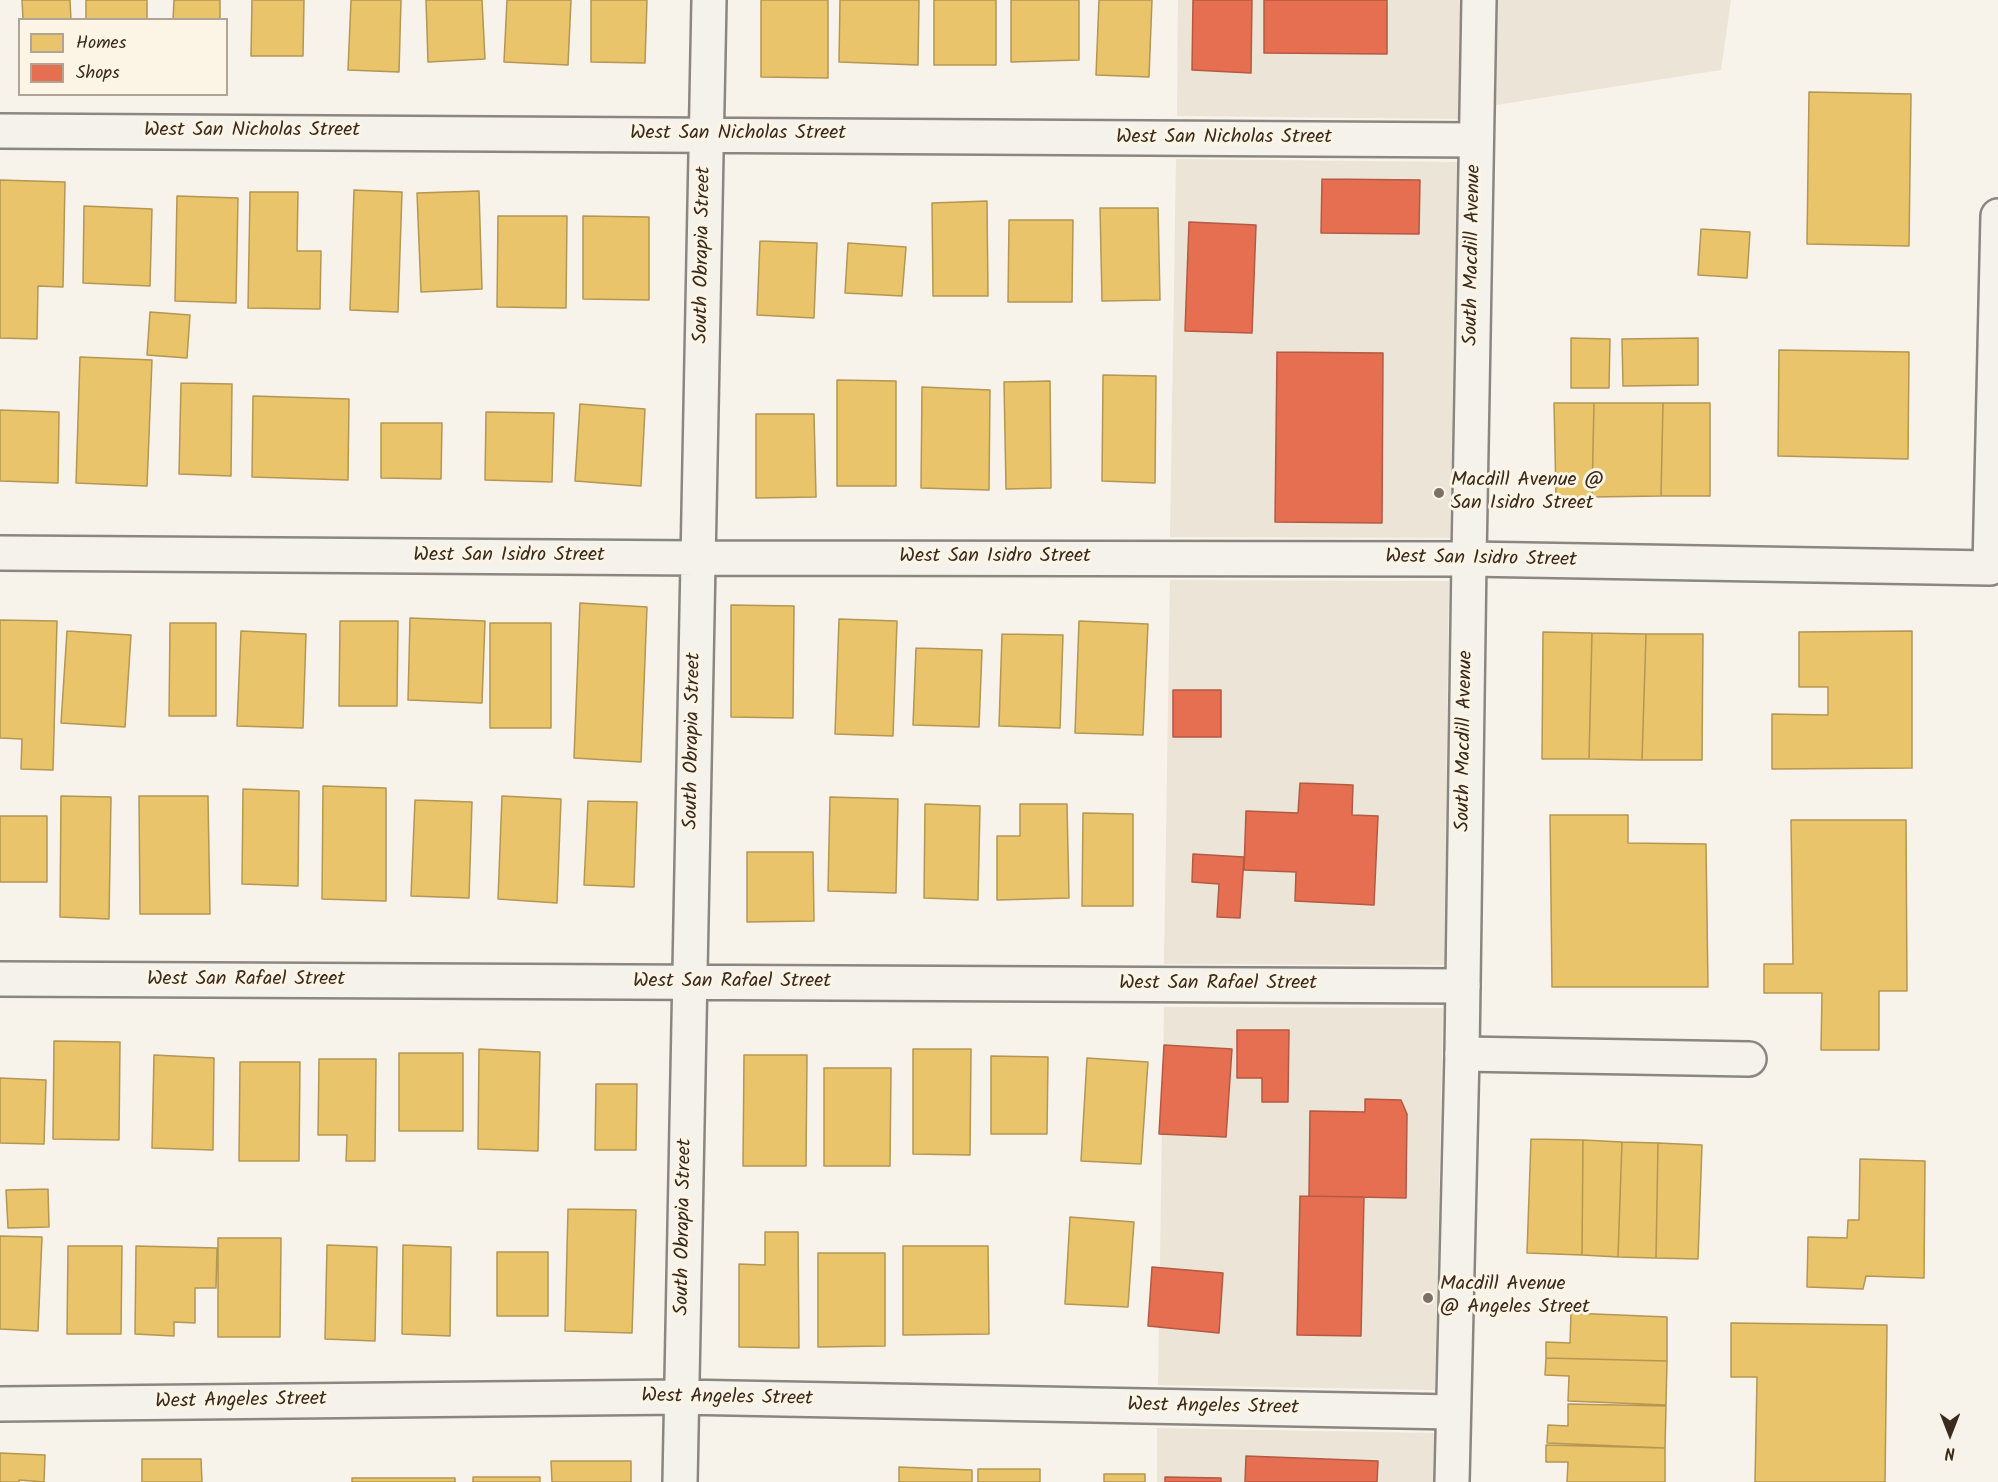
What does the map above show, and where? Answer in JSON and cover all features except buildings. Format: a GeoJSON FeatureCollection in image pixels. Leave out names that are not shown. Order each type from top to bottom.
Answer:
{"type":"FeatureCollection","features":[{"type":"Feature","properties":{"kind":"street","name":"South Obrapia Street"},"geometry":{"type":"LineString","coordinates":[[680,1482],[709,0]]}},
{"type":"Feature","properties":{"kind":"street","name":"South Macdill Avenue"},"geometry":{"type":"LineString","coordinates":[[1452,1482],[1462,1054],[1468,559],[1479,0]]}},
{"type":"Feature","properties":{"kind":"street","name":"West San Nicholas Street"},"geometry":{"type":"LineString","coordinates":[[0,131],[1476,140]]}},
{"type":"Feature","properties":{"kind":"street","name":"West San Isidro Street"},"geometry":{"type":"LineString","coordinates":[[0,553],[697,558],[1468,559],[1990,568],[1998,216]]}},
{"type":"Feature","properties":{"kind":"street","name":"West San Rafael Street"},"geometry":{"type":"LineString","coordinates":[[0,979],[1463,986]]}},
{"type":"Feature","properties":{"kind":"street"},"geometry":{"type":"LineString","coordinates":[[1462,1054],[1749,1059]]}},
{"type":"Feature","properties":{"kind":"street","name":"West Angeles Street"},"geometry":{"type":"LineString","coordinates":[[0,1404],[681,1397],[1453,1412]]}},
{"type":"Feature","properties":{"kind":"shaded area"},"geometry":{"type":"Polygon","coordinates":[[[1178,0],[1460,0],[1458,119],[1177,116],[1178,0]]]}},
{"type":"Feature","properties":{"kind":"shaded area"},"geometry":{"type":"Polygon","coordinates":[[[1498,0],[1731,0],[1721,70],[1496,105],[1498,0]]]}},
{"type":"Feature","properties":{"kind":"shaded area"},"geometry":{"type":"Polygon","coordinates":[[[1176,159],[1457,162],[1450,538],[1170,537],[1176,159]]]}},
{"type":"Feature","properties":{"kind":"shaded area"},"geometry":{"type":"Polygon","coordinates":[[[1170,580],[1449,581],[1444,965],[1164,964],[1170,580]]]}},
{"type":"Feature","properties":{"kind":"shaded area"},"geometry":{"type":"Polygon","coordinates":[[[1164,1007],[1443,1008],[1435,1390],[1158,1385],[1164,1007]]]}},
{"type":"Feature","properties":{"kind":"shaded area"},"geometry":{"type":"Polygon","coordinates":[[[1157,1428],[1434,1433],[1433,1482],[1157,1482],[1157,1428]]]}},
{"type":"Feature","properties":{"kind":"place","name":"Macdill Avenue @ San Isidro Street"},"geometry":{"type":"Point","coordinates":[1439,493]}},
{"type":"Feature","properties":{"kind":"place","name":"Macdill Avenue @ Angeles Street"},"geometry":{"type":"Point","coordinates":[1428,1298]}}]}
